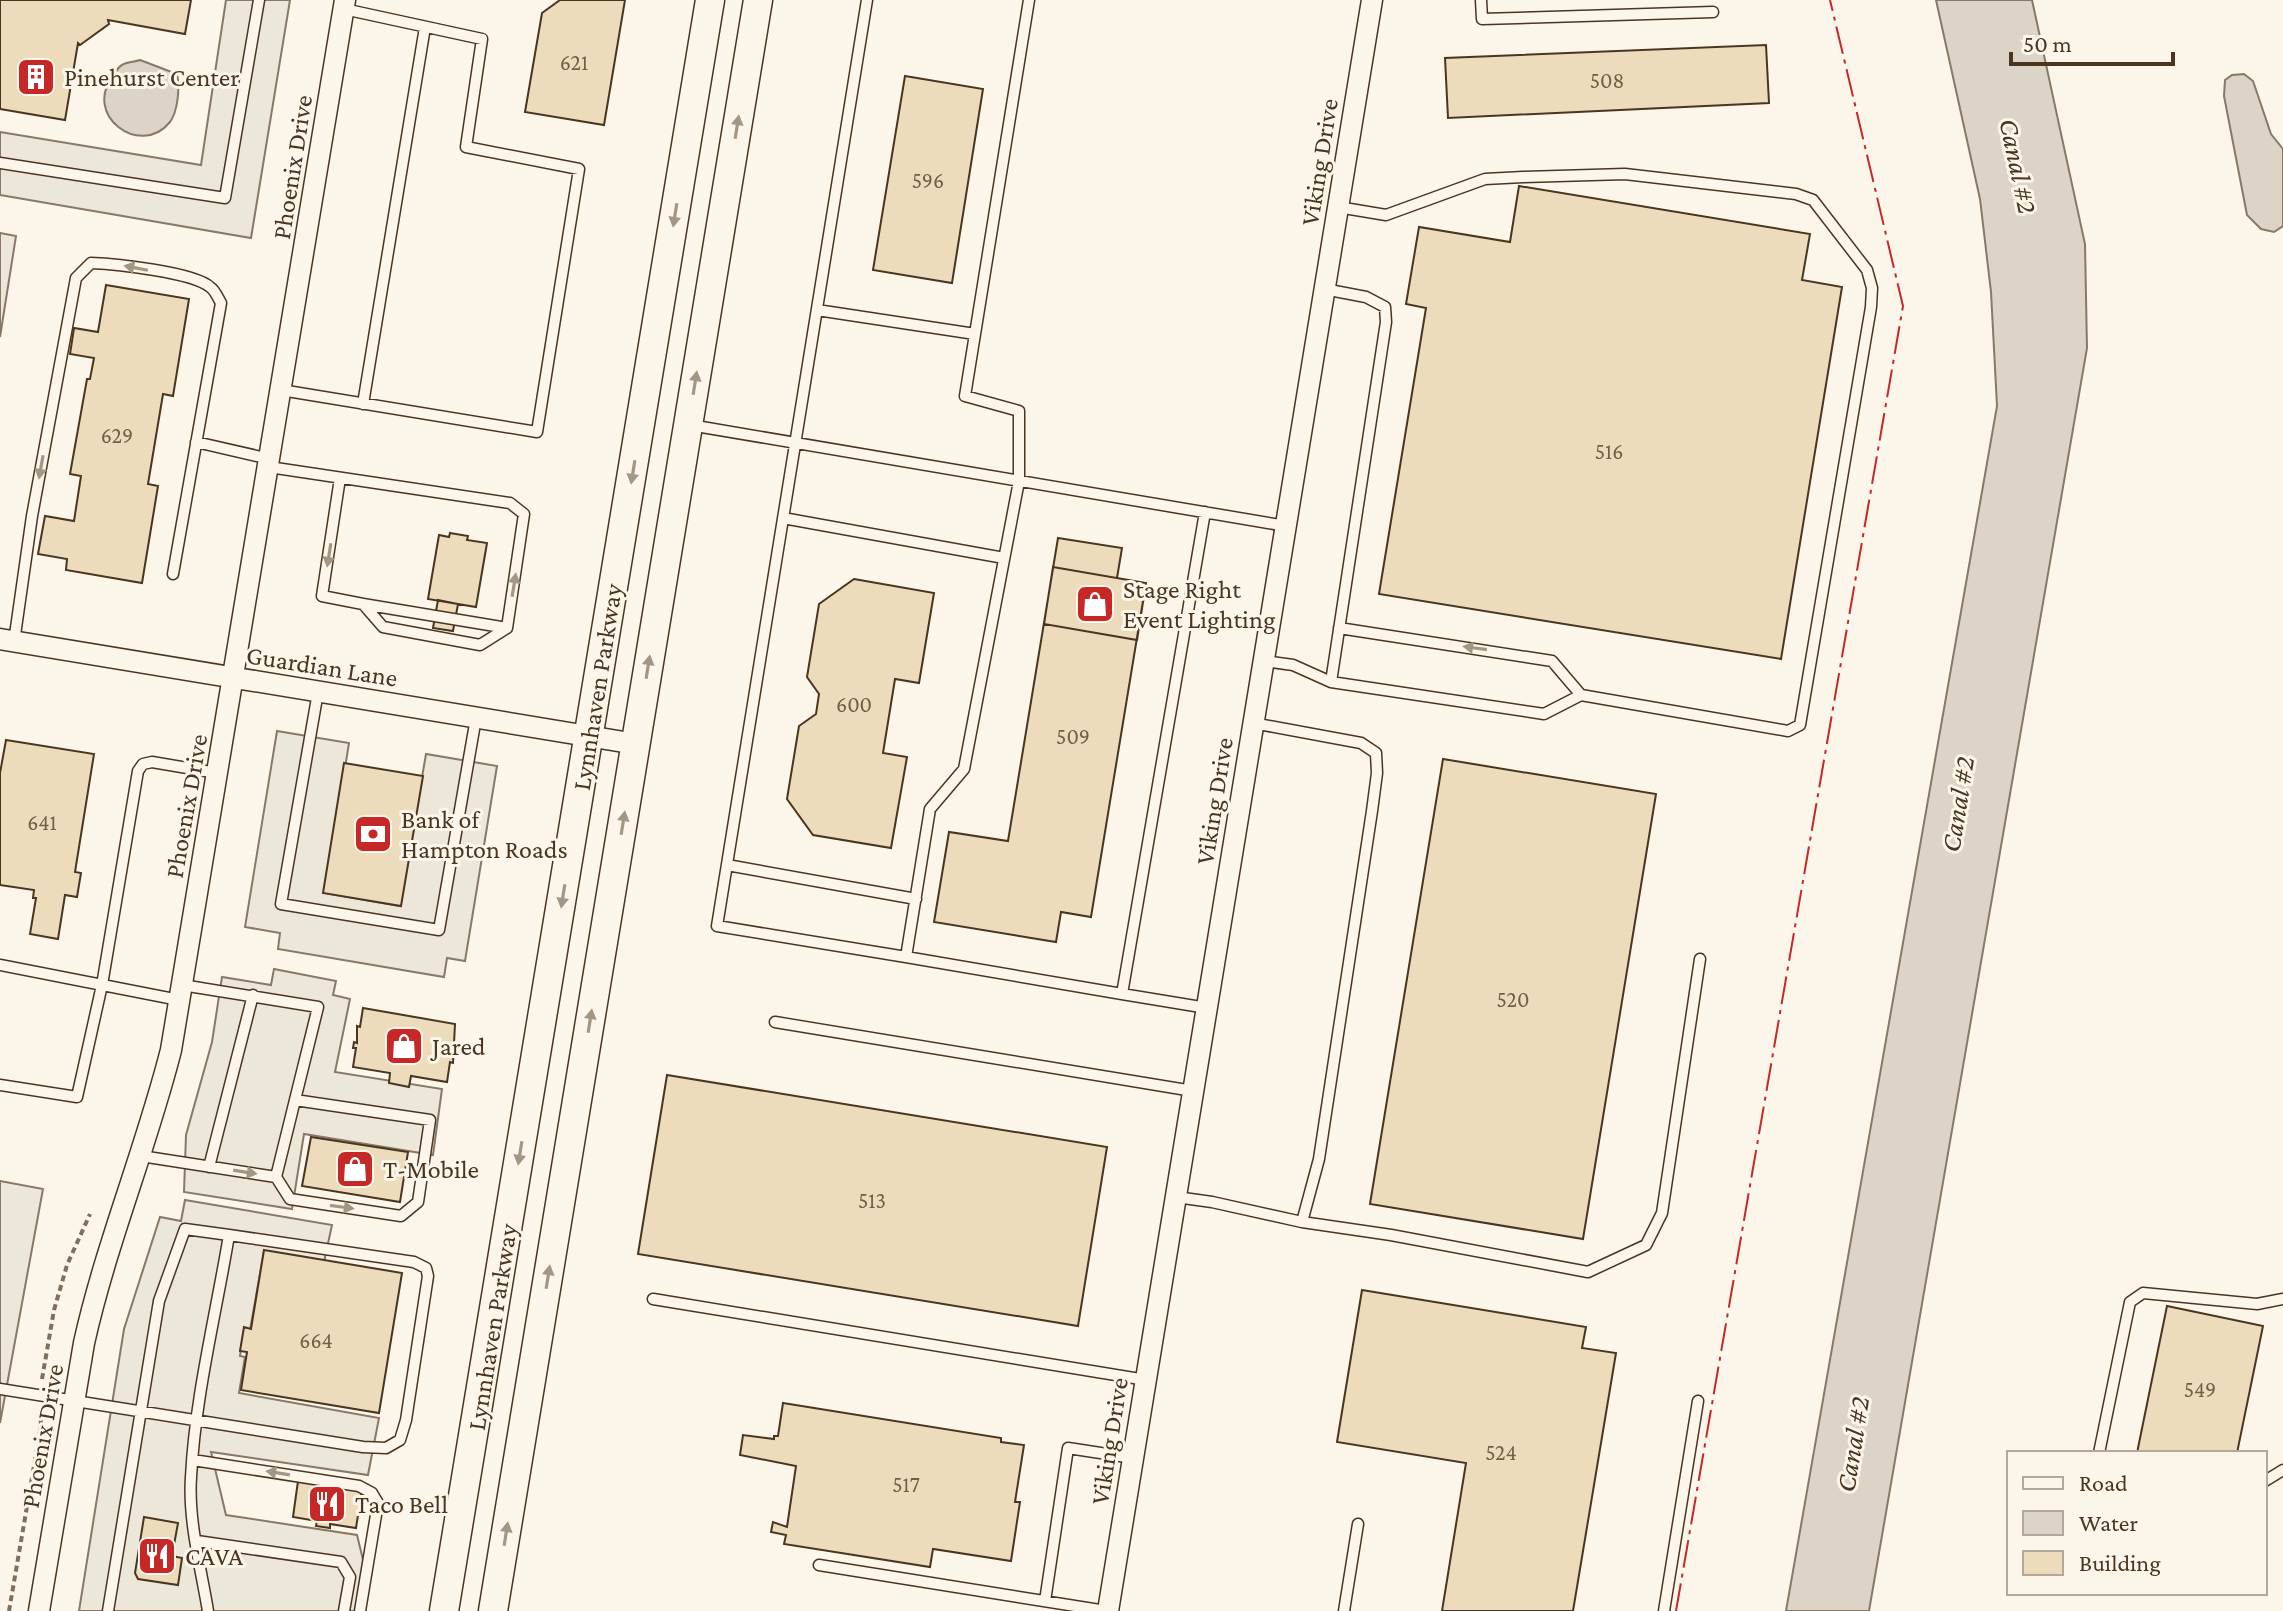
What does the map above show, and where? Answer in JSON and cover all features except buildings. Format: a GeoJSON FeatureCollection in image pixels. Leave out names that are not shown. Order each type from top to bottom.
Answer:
{"type":"FeatureCollection","features":[{"type":"Feature","properties":{"kind":"main road","name":"Lynnhaven Parkway"},"geometry":{"type":"LineString","coordinates":[[444,1611],[710,0]]}},
{"type":"Feature","properties":{"kind":"main road","name":"Lynnhaven Parkway"},"geometry":{"type":"LineString","coordinates":[[493,1611],[758,0]]}},
{"type":"Feature","properties":{"kind":"street","name":"Viking Drive"},"geometry":{"type":"LineString","coordinates":[[1107,1611],[1372,0]]}},
{"type":"Feature","properties":{"kind":"street","name":"Phoenix Drive"},"geometry":{"type":"LineString","coordinates":[[39,1611],[93,1300],[158,1102],[181,992],[344,4]]}},
{"type":"Feature","properties":{"kind":"street","name":"Guardian Lane"},"geometry":{"type":"LineString","coordinates":[[7,640],[636,744]]}},
{"type":"Feature","properties":{"kind":"lane"},"geometry":{"type":"LineString","coordinates":[[0,163],[225,198],[259,0]]}},
{"type":"Feature","properties":{"kind":"lane"},"geometry":{"type":"LineString","coordinates":[[867,0],[717,926],[1207,1008]]}},
{"type":"Feature","properties":{"kind":"lane"},"geometry":{"type":"LineString","coordinates":[[906,957],[930,809],[964,769],[1019,481],[1019,411],[965,396],[1029,0]]}},
{"type":"Feature","properties":{"kind":"lane"},"geometry":{"type":"LineString","coordinates":[[1481,0],[1482,19],[1713,12]]}},
{"type":"Feature","properties":{"kind":"lane"},"geometry":{"type":"LineString","coordinates":[[281,390],[537,432],[579,169],[466,147],[482,39],[344,4]]}},
{"type":"Feature","properties":{"kind":"lane"},"geometry":{"type":"LineString","coordinates":[[363,404],[425,27]]}},
{"type":"Feature","properties":{"kind":"lane"},"geometry":{"type":"LineString","coordinates":[[1264,661],[1293,665],[1331,682],[1544,714],[1581,695],[1788,731],[1800,725],[1871,307],[1872,288],[1867,270],[1813,200],[1796,194],[1625,174],[1485,179],[1386,215],[1338,207]]}},
{"type":"Feature","properties":{"kind":"lane"},"geometry":{"type":"LineString","coordinates":[[7,640],[76,278],[91,263],[194,279],[211,287],[221,303],[173,574]]}},
{"type":"Feature","properties":{"kind":"lane"},"geometry":{"type":"LineString","coordinates":[[1324,289],[1366,297],[1385,307],[1386,322],[1331,682]]}},
{"type":"Feature","properties":{"kind":"lane"},"geometry":{"type":"LineString","coordinates":[[817,310],[975,334]]}},
{"type":"Feature","properties":{"kind":"lane"},"geometry":{"type":"LineString","coordinates":[[688,425],[1286,526]]}},
{"type":"Feature","properties":{"kind":"lane"},"geometry":{"type":"LineString","coordinates":[[196,442],[270,463],[340,478],[510,503],[524,514],[507,628],[480,645],[383,627],[363,604]]}},
{"type":"Feature","properties":{"kind":"lane"},"geometry":{"type":"LineString","coordinates":[[340,478],[322,596],[507,628]]}},
{"type":"Feature","properties":{"kind":"lane"},"geometry":{"type":"LineString","coordinates":[[1122,994],[1205,512]]}},
{"type":"Feature","properties":{"kind":"lane"},"geometry":{"type":"LineString","coordinates":[[783,518],[1004,558]]}},
{"type":"Feature","properties":{"kind":"lane"},"geometry":{"type":"LineString","coordinates":[[1339,628],[1552,661],[1581,695]]}},
{"type":"Feature","properties":{"kind":"lane"},"geometry":{"type":"LineString","coordinates":[[318,692],[281,904],[328,912],[439,930],[476,718]]}},
{"type":"Feature","properties":{"kind":"lane"},"geometry":{"type":"LineString","coordinates":[[1253,723],[1361,743],[1376,753],[1372,811],[1319,1159],[1302,1222]]}},
{"type":"Feature","properties":{"kind":"lane"},"geometry":{"type":"LineString","coordinates":[[0,1085],[77,1097],[102,985],[138,771],[143,764],[152,762],[218,773]]}},
{"type":"Feature","properties":{"kind":"lane"},"geometry":{"type":"LineString","coordinates":[[727,865],[916,899]]}},
{"type":"Feature","properties":{"kind":"lane"},"geometry":{"type":"LineString","coordinates":[[1176,1197],[1588,1272],[1646,1245],[1662,1213],[1700,959]]}},
{"type":"Feature","properties":{"kind":"lane"},"geometry":{"type":"LineString","coordinates":[[0,965],[102,985],[253,995],[318,1007],[295,1100],[276,1177],[290,1199],[401,1216],[418,1202],[430,1120],[295,1100]]}},
{"type":"Feature","properties":{"kind":"lane"},"geometry":{"type":"LineString","coordinates":[[209,1167],[253,995]]}},
{"type":"Feature","properties":{"kind":"lane"},"geometry":{"type":"LineString","coordinates":[[775,1022],[1193,1091]]}},
{"type":"Feature","properties":{"kind":"lane"},"geometry":{"type":"LineString","coordinates":[[141,1156],[276,1177]]}},
{"type":"Feature","properties":{"kind":"lane"},"geometry":{"type":"LineString","coordinates":[[0,1389],[75,1401],[141,1412],[197,1421],[363,1447],[386,1448],[400,1440],[406,1420],[428,1276],[426,1268],[414,1262],[185,1229],[159,1301],[141,1412],[108,1611]]}},
{"type":"Feature","properties":{"kind":"lane"},"geometry":{"type":"LineString","coordinates":[[208,1611],[192,1512],[193,1460],[229,1235]]}},
{"type":"Feature","properties":{"kind":"lane"},"geometry":{"type":"LineString","coordinates":[[2099,1451],[2130,1302],[2143,1293],[2257,1304],[2283,1299]]}},
{"type":"Feature","properties":{"kind":"lane"},"geometry":{"type":"LineString","coordinates":[[653,1299],[1146,1380]]}},
{"type":"Feature","properties":{"kind":"lane"},"geometry":{"type":"LineString","coordinates":[[1664,1611],[1698,1401]]}},
{"type":"Feature","properties":{"kind":"lane"},"geometry":{"type":"LineString","coordinates":[[1045,1601],[1068,1448],[1133,1458]]}},
{"type":"Feature","properties":{"kind":"lane"},"geometry":{"type":"LineString","coordinates":[[193,1460],[359,1486],[372,1493],[378,1503],[360,1611]]}},
{"type":"Feature","properties":{"kind":"lane"},"geometry":{"type":"LineString","coordinates":[[1344,1611],[1358,1524]]}},
{"type":"Feature","properties":{"kind":"lane"},"geometry":{"type":"LineString","coordinates":[[197,1541],[341,1562],[350,1577],[344,1611]]}},
{"type":"Feature","properties":{"kind":"lane"},"geometry":{"type":"LineString","coordinates":[[819,1565],[1107,1611]]}},
{"type":"Feature","properties":{"kind":"shaded area"},"geometry":{"type":"Polygon","coordinates":[[[226,0],[290,0],[251,238],[0,195],[0,132],[201,165],[226,0]]]}},
{"type":"Feature","properties":{"kind":"shaded area"},"geometry":{"type":"Polygon","coordinates":[[[0,233],[16,236],[0,337],[0,233]]]}},
{"type":"Feature","properties":{"kind":"shaded area"},"geometry":{"type":"Polygon","coordinates":[[[277,731],[349,743],[325,893],[400,906],[426,754],[497,766],[465,961],[447,958],[444,977],[278,949],[280,933],[245,927],[277,731]]]}},
{"type":"Feature","properties":{"kind":"shaded area"},"geometry":{"type":"Polygon","coordinates":[[[274,969],[336,981],[333,995],[350,999],[335,1072],[442,1089],[433,1155],[304,1134],[292,1209],[184,1192],[186,1135],[212,1042],[222,977],[271,985],[274,969]]]}},
{"type":"Feature","properties":{"kind":"shaded area"},"geometry":{"type":"Polygon","coordinates":[[[0,1181],[43,1189],[0,1423],[0,1181]]]}},
{"type":"Feature","properties":{"kind":"shaded area"},"geometry":{"type":"Polygon","coordinates":[[[185,1200],[332,1225],[324,1262],[264,1251],[250,1330],[244,1330],[240,1356],[245,1357],[239,1393],[379,1418],[368,1475],[211,1452],[226,1515],[357,1535],[364,1564],[355,1611],[79,1611],[124,1329],[160,1217],[181,1221],[185,1200]]]}},
{"type":"Feature","properties":{"kind":"water","name":"Canal #2"},"geometry":{"type":"Polygon","coordinates":[[[1936,0],[2032,0],[2085,244],[2087,348],[1869,1611],[1786,1611],[1997,406],[1991,292],[1980,199],[1936,0]]]}},
{"type":"Feature","properties":{"kind":"water"},"geometry":{"type":"Polygon","coordinates":[[[140,60],[177,74],[178,85],[177,105],[170,122],[158,132],[144,136],[130,134],[118,127],[109,117],[105,104],[106,90],[118,68],[140,60]]]}},
{"type":"Feature","properties":{"kind":"water"},"geometry":{"type":"Polygon","coordinates":[[[2244,74],[2253,81],[2271,134],[2283,149],[2283,226],[2274,232],[2261,229],[2247,215],[2224,96],[2225,80],[2232,75],[2244,74]]]}},
{"type":"Feature","properties":{"kind":"power"},"geometry":{"type":"LineString","coordinates":[[1676,1611],[1903,306],[1830,0]]}},
{"type":"Feature","properties":{"kind":"place","name":"Pinehurst Center"},"geometry":{"type":"Point","coordinates":[36,77]}},
{"type":"Feature","properties":{"kind":"place","name":"Stage Right Event Lighting"},"geometry":{"type":"Point","coordinates":[1095,604]}},
{"type":"Feature","properties":{"kind":"place","name":"Bank of Hampton Roads"},"geometry":{"type":"Point","coordinates":[373,834]}},
{"type":"Feature","properties":{"kind":"place","name":"Jared"},"geometry":{"type":"Point","coordinates":[404,1046]}},
{"type":"Feature","properties":{"kind":"place","name":"T-Mobile"},"geometry":{"type":"Point","coordinates":[355,1169]}},
{"type":"Feature","properties":{"kind":"place","name":"Taco Bell"},"geometry":{"type":"Point","coordinates":[327,1504]}},
{"type":"Feature","properties":{"kind":"place","name":"CAVA"},"geometry":{"type":"Point","coordinates":[157,1556]}}]}
